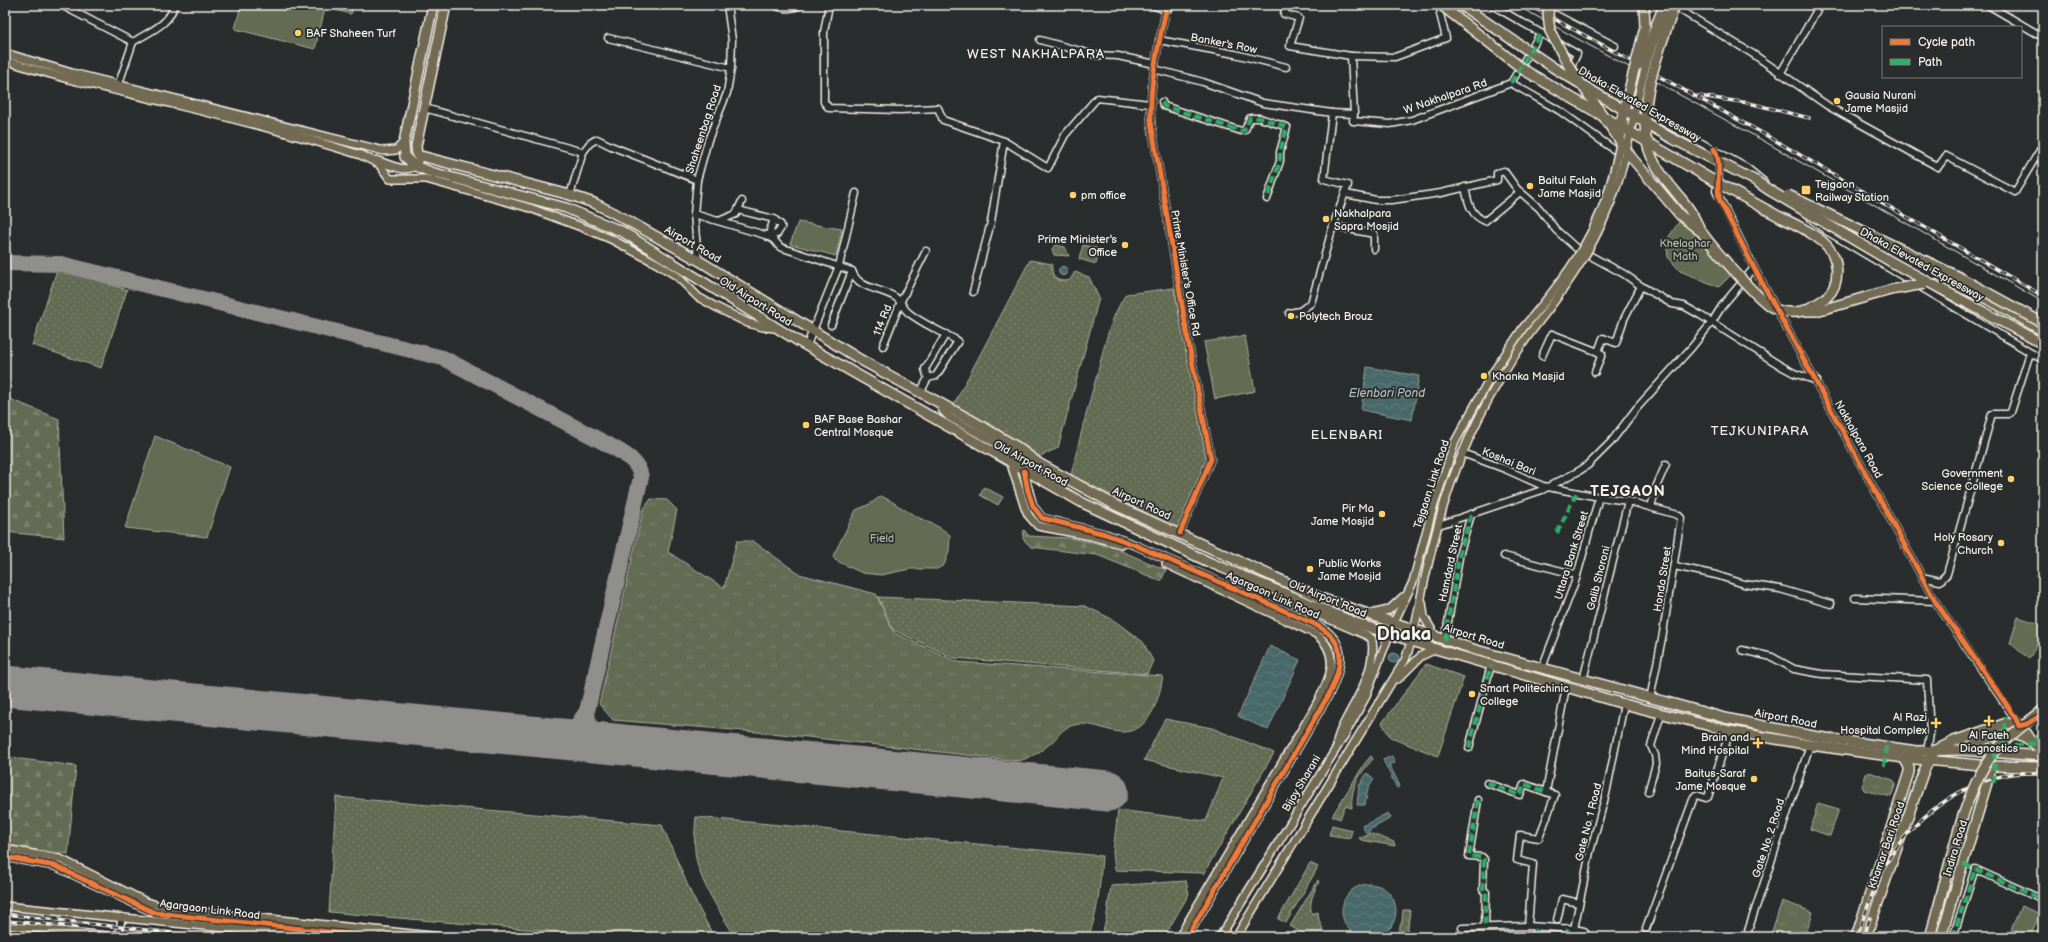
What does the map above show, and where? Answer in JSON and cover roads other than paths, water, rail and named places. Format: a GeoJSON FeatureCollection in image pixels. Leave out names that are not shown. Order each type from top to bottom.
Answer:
{"type":"FeatureCollection","features":[{"type":"Feature","properties":{"kind":"highway"},"geometry":{"type":"LineString","coordinates":[[404,155],[404,142],[433,5]]}},
{"type":"Feature","properties":{"kind":"highway"},"geometry":{"type":"LineString","coordinates":[[418,155],[446,5]]}},
{"type":"Feature","properties":{"kind":"highway"},"geometry":{"type":"LineString","coordinates":[[1441,5],[1508,59],[1529,73],[1714,181],[1807,231],[1824,242],[1830,248],[1836,266],[1836,280],[1828,296],[1821,302],[1803,311]]}},
{"type":"Feature","properties":{"kind":"highway","name":"Dhaka Elevated Expressway"},"geometry":{"type":"LineString","coordinates":[[1461,5],[1537,57],[1671,138],[1756,181],[1895,264],[2043,344]]}},
{"type":"Feature","properties":{"kind":"highway"},"geometry":{"type":"LineString","coordinates":[[1550,5],[1548,14],[1550,31],[1570,68],[1631,157],[1680,215],[1701,231],[1766,303],[1783,311],[1792,313],[1816,311],[1904,287],[1924,284],[1948,284],[1973,292],[2043,331]]}},
{"type":"Feature","properties":{"kind":"highway"},"geometry":{"type":"LineString","coordinates":[[1618,149],[1623,110],[1645,27],[1644,5]]}},
{"type":"Feature","properties":{"kind":"highway"},"geometry":{"type":"LineString","coordinates":[[1675,5],[1656,65],[1648,98],[1645,123],[1647,144],[1658,169],[1690,211],[1701,231]]}},
{"type":"Feature","properties":{"kind":"highway","name":"Old Airport Road"},"geometry":{"type":"LineString","coordinates":[[404,155],[415,166],[431,172],[523,195],[591,217],[647,246],[802,343],[1056,489],[1126,523],[1264,585],[1356,623],[1412,641]]}},
{"type":"Feature","properties":{"kind":"highway","name":"Airport Road"},"geometry":{"type":"LineString","coordinates":[[418,155],[570,195],[594,203],[698,260],[861,360],[1017,447],[1040,464],[1063,477],[1117,506],[1323,599],[1415,628],[1440,638],[1650,699],[1725,718],[1818,737],[1904,758],[1931,754]]}},
{"type":"Feature","properties":{"kind":"highway"},"geometry":{"type":"LineString","coordinates":[[1756,181],[1881,238],[2043,323]]}},
{"type":"Feature","properties":{"kind":"highway"},"geometry":{"type":"LineString","coordinates":[[802,343],[810,328]]}},
{"type":"Feature","properties":{"kind":"highway"},"geometry":{"type":"LineString","coordinates":[[1034,476],[1040,464]]}},
{"type":"Feature","properties":{"kind":"highway"},"geometry":{"type":"LineString","coordinates":[[1056,489],[1063,477]]}},
{"type":"Feature","properties":{"kind":"highway","name":"Airport Road"},"geometry":{"type":"LineString","coordinates":[[1412,641],[1624,704],[1730,731],[1810,745],[1858,747],[1931,754],[1992,766],[2042,768]]}},
{"type":"Feature","properties":{"kind":"highway"},"geometry":{"type":"LineString","coordinates":[[1930,937],[1969,799],[1981,773],[2002,744],[2043,710]]}},
{"type":"Feature","properties":{"kind":"highway"},"geometry":{"type":"LineString","coordinates":[[1931,754],[1954,741],[2007,723],[2019,726],[2032,742]]}},
{"type":"Feature","properties":{"kind":"highway"},"geometry":{"type":"LineString","coordinates":[[1960,750],[1991,738],[2017,734],[2032,742],[2043,752]]}},
{"type":"Feature","properties":{"kind":"highway"},"geometry":{"type":"LineString","coordinates":[[1931,754],[1960,750],[2043,756]]}},
{"type":"Feature","properties":{"kind":"highway","name":"Khamar Bari Road"},"geometry":{"type":"LineString","coordinates":[[1866,937],[1931,754]]}},
{"type":"Feature","properties":{"kind":"highway"},"geometry":{"type":"LineString","coordinates":[[1856,937],[1909,772],[1909,767],[1904,758]]}},
{"type":"Feature","properties":{"kind":"highway","name":"Indira Road"},"geometry":{"type":"LineString","coordinates":[[1941,937],[1992,766]]}},
{"type":"Feature","properties":{"kind":"main road","name":"Tejgaon Link Road"},"geometry":{"type":"LineString","coordinates":[[1389,634],[1413,582],[1431,514],[1452,449],[1492,374],[1523,328],[1553,292],[1588,240],[1607,196],[1637,74],[1650,34],[1663,5]]}},
{"type":"Feature","properties":{"kind":"main road","name":"Tejgaon Link Road"},"geometry":{"type":"LineString","coordinates":[[1412,641],[1423,586],[1439,525],[1470,433],[1499,381],[1530,333],[1577,270],[1601,229],[1618,180],[1633,115],[1649,56],[1660,27],[1671,5]]}},
{"type":"Feature","properties":{"kind":"main road"},"geometry":{"type":"LineString","coordinates":[[5,53],[174,104],[325,144],[396,166],[426,179],[530,208],[611,239],[677,276],[693,293],[704,301],[748,323],[763,327],[777,328]]}},
{"type":"Feature","properties":{"kind":"main road"},"geometry":{"type":"LineString","coordinates":[[5,60],[64,78],[118,88],[384,151],[404,155],[418,155],[415,166],[411,169],[396,166]]}},
{"type":"Feature","properties":{"kind":"main road"},"geometry":{"type":"LineString","coordinates":[[384,151],[396,150],[404,142]]}},
{"type":"Feature","properties":{"kind":"main road"},"geometry":{"type":"LineString","coordinates":[[361,155],[379,164],[390,179],[426,179]]}},
{"type":"Feature","properties":{"kind":"main road","name":"Airport Road"},"geometry":{"type":"LineString","coordinates":[[939,403],[943,411],[949,417],[1016,456],[1022,464],[1024,471]]}},
{"type":"Feature","properties":{"kind":"main road"},"geometry":{"type":"LineString","coordinates":[[1452,449],[1462,453]]}},
{"type":"Feature","properties":{"kind":"main road","name":"Agargaon Link Road"},"geometry":{"type":"LineString","coordinates":[[1012,464],[1025,508],[1029,516],[1038,526],[1091,536],[1132,548],[1316,634],[1329,648],[1332,660],[1326,686],[1178,937]]}},
{"type":"Feature","properties":{"kind":"main road","name":"Agargaon Link Road"},"geometry":{"type":"LineString","coordinates":[[1024,471],[1033,506],[1042,518],[1105,534],[1134,544],[1318,626],[1330,634],[1339,649],[1340,668],[1329,694],[1186,937]]}},
{"type":"Feature","properties":{"kind":"main road"},"geometry":{"type":"LineString","coordinates":[[1369,614],[1389,610],[1399,602],[1413,582]]}},
{"type":"Feature","properties":{"kind":"main road"},"geometry":{"type":"LineString","coordinates":[[1264,585],[1310,611],[1372,639],[1374,651],[1372,660],[1359,694],[1339,734],[1337,745]]}},
{"type":"Feature","properties":{"kind":"main road"},"geometry":{"type":"LineString","coordinates":[[1423,586],[1422,603],[1424,617],[1440,638]]}},
{"type":"Feature","properties":{"kind":"main road","name":"Bijoy Sharani"},"geometry":{"type":"LineString","coordinates":[[1220,937],[1365,698],[1389,634]]}},
{"type":"Feature","properties":{"kind":"main road"},"geometry":{"type":"LineString","coordinates":[[1236,937],[1386,692],[1405,660],[1412,641]]}},
{"type":"Feature","properties":{"kind":"main road"},"geometry":{"type":"LineString","coordinates":[[1386,692],[1421,656],[1436,649]]}},
{"type":"Feature","properties":{"kind":"main road","name":"Agargaon Link Road"},"geometry":{"type":"LineString","coordinates":[[5,849],[60,859],[144,901],[165,908],[441,937]]}},
{"type":"Feature","properties":{"kind":"main road","name":"Agargaon Link Road"},"geometry":{"type":"LineString","coordinates":[[5,857],[55,866],[155,913],[375,937]]}},
{"type":"Feature","properties":{"kind":"main road"},"geometry":{"type":"LineString","coordinates":[[5,906],[313,937]]}},
{"type":"Feature","properties":{"kind":"main road"},"geometry":{"type":"LineString","coordinates":[[7,926],[117,937]]}},
{"type":"Feature","properties":{"kind":"street"},"geometry":{"type":"LineString","coordinates":[[61,5],[133,42]]}},
{"type":"Feature","properties":{"kind":"street"},"geometry":{"type":"LineString","coordinates":[[118,88],[133,42],[157,29],[173,11],[174,5]]}},
{"type":"Feature","properties":{"kind":"street","name":"Shaheenbag Road"},"geometry":{"type":"LineString","coordinates":[[698,260],[694,214],[697,180],[708,140],[727,93],[731,68],[732,40],[727,5]]}},
{"type":"Feature","properties":{"kind":"street"},"geometry":{"type":"LineString","coordinates":[[775,5],[785,9],[800,5]]}},
{"type":"Feature","properties":{"kind":"street"},"geometry":{"type":"LineString","coordinates":[[829,5],[824,32],[824,102],[829,108],[900,110],[938,108],[943,120],[1004,141],[1048,168],[1064,135],[1097,98],[1150,104]]}},
{"type":"Feature","properties":{"kind":"street"},"geometry":{"type":"LineString","coordinates":[[1152,5],[1166,10],[1173,5]]}},
{"type":"Feature","properties":{"kind":"street"},"geometry":{"type":"LineString","coordinates":[[1286,5],[1284,14],[1299,18],[1290,46],[1350,56],[1395,57],[1446,38],[1440,14],[1445,5]]}},
{"type":"Feature","properties":{"kind":"street"},"geometry":{"type":"LineString","coordinates":[[1492,5],[1577,54],[1570,69],[1746,168],[1828,232],[2043,360]]}},
{"type":"Feature","properties":{"kind":"street"},"geometry":{"type":"LineString","coordinates":[[1537,5],[1615,46]]}},
{"type":"Feature","properties":{"kind":"street"},"geometry":{"type":"LineString","coordinates":[[1671,5],[1753,54],[1828,106],[1938,167],[1946,156],[2015,192],[2043,145]]}},
{"type":"Feature","properties":{"kind":"street"},"geometry":{"type":"LineString","coordinates":[[1780,74],[1820,5]]}},
{"type":"Feature","properties":{"kind":"street"},"geometry":{"type":"LineString","coordinates":[[1988,5],[2043,37]]}},
{"type":"Feature","properties":{"kind":"street","name":"Prime Minister's Office Rd"},"geometry":{"type":"LineString","coordinates":[[1166,10],[1154,66],[1150,104],[1153,142],[1211,459],[1180,534]]}},
{"type":"Feature","properties":{"kind":"street"},"geometry":{"type":"LineString","coordinates":[[1540,34],[1511,83],[1618,149]]}},
{"type":"Feature","properties":{"kind":"street"},"geometry":{"type":"LineString","coordinates":[[608,38],[731,68]]}},
{"type":"Feature","properties":{"kind":"street"},"geometry":{"type":"LineString","coordinates":[[1040,40],[1095,55],[1118,56],[1154,66],[1264,103],[1332,113],[1354,114],[1350,56]]}},
{"type":"Feature","properties":{"kind":"street","name":"Banker's Row"},"geometry":{"type":"LineString","coordinates":[[1159,40],[1235,54],[1286,67]]}},
{"type":"Feature","properties":{"kind":"street","name":"W Nakhalpara Rd"},"geometry":{"type":"LineString","coordinates":[[1354,114],[1353,121],[1390,124],[1426,116],[1511,83]]}},
{"type":"Feature","properties":{"kind":"street"},"geometry":{"type":"LineString","coordinates":[[1162,102],[1164,106],[1241,131],[1245,130],[1250,118],[1260,118],[1287,128],[1280,152],[1280,161],[1267,199]]}},
{"type":"Feature","properties":{"kind":"street"},"geometry":{"type":"LineString","coordinates":[[1585,251],[1603,213],[1614,182],[1632,105]]}},
{"type":"Feature","properties":{"kind":"street"},"geometry":{"type":"LineString","coordinates":[[428,109],[583,152]]}},
{"type":"Feature","properties":{"kind":"street"},"geometry":{"type":"LineString","coordinates":[[1289,313],[1300,311],[1311,303],[1333,226],[1346,194],[1348,185],[1324,179],[1332,113]]}},
{"type":"Feature","properties":{"kind":"street"},"geometry":{"type":"LineString","coordinates":[[570,195],[583,152],[590,143],[597,139],[697,180]]}},
{"type":"Feature","properties":{"kind":"street"},"geometry":{"type":"LineString","coordinates":[[973,292],[991,222],[1004,141]]}},
{"type":"Feature","properties":{"kind":"street","name":"Nakhalpara Road"},"geometry":{"type":"LineString","coordinates":[[1714,149],[1719,156],[1716,191],[1754,268],[1817,381],[1935,601],[2019,726]]}},
{"type":"Feature","properties":{"kind":"street"},"geometry":{"type":"LineString","coordinates":[[1346,194],[1376,200],[1441,193],[1496,180],[1497,172],[1504,170],[1520,192],[1539,208],[1556,230],[1576,248],[1585,251],[1672,304],[1684,306],[1712,322],[1781,366],[1794,373],[1817,381]]}},
{"type":"Feature","properties":{"kind":"street"},"geometry":{"type":"LineString","coordinates":[[1465,187],[1470,207],[1477,218],[1485,221],[1520,192]]}},
{"type":"Feature","properties":{"kind":"street"},"geometry":{"type":"LineString","coordinates":[[810,328],[839,266],[856,193]]}},
{"type":"Feature","properties":{"kind":"street"},"geometry":{"type":"LineString","coordinates":[[719,221],[736,214],[742,201]]}},
{"type":"Feature","properties":{"kind":"street"},"geometry":{"type":"LineString","coordinates":[[738,210],[774,219],[778,222],[781,228],[777,234],[769,236]]}},
{"type":"Feature","properties":{"kind":"street"},"geometry":{"type":"LineString","coordinates":[[694,214],[769,236],[780,247],[852,270]]}},
{"type":"Feature","properties":{"kind":"street"},"geometry":{"type":"LineString","coordinates":[[769,236],[774,219]]}},
{"type":"Feature","properties":{"kind":"street"},"geometry":{"type":"LineString","coordinates":[[1333,226],[1374,234],[1374,249]]}},
{"type":"Feature","properties":{"kind":"street","name":"114 Rd"},"geometry":{"type":"LineString","coordinates":[[883,346],[901,301],[926,251]]}},
{"type":"Feature","properties":{"kind":"street"},"geometry":{"type":"LineString","coordinates":[[1439,525],[1548,487],[1579,471],[1611,442],[1636,409],[1712,322],[1722,306],[1754,268]]}},
{"type":"Feature","properties":{"kind":"street"},"geometry":{"type":"LineString","coordinates":[[852,270],[854,278],[860,284],[895,297],[901,301],[908,312],[958,341],[936,376],[928,378]]}},
{"type":"Feature","properties":{"kind":"street"},"geometry":{"type":"LineString","coordinates":[[831,325],[852,270]]}},
{"type":"Feature","properties":{"kind":"street"},"geometry":{"type":"LineString","coordinates":[[1598,352],[1603,338],[1616,343],[1624,319],[1641,286]]}},
{"type":"Feature","properties":{"kind":"street"},"geometry":{"type":"LineString","coordinates":[[920,393],[928,378],[926,370],[946,334]]}},
{"type":"Feature","properties":{"kind":"street"},"geometry":{"type":"LineString","coordinates":[[1542,356],[1552,334],[1602,354],[1595,372]]}},
{"type":"Feature","properties":{"kind":"street"},"geometry":{"type":"LineString","coordinates":[[1922,577],[1940,581],[1947,574],[1992,414],[1993,412],[2008,414],[2011,412],[2030,353]]}},
{"type":"Feature","properties":{"kind":"street","name":"Koshai Bari"},"geometry":{"type":"LineString","coordinates":[[1462,453],[1548,487]]}},
{"type":"Feature","properties":{"kind":"street"},"geometry":{"type":"LineString","coordinates":[[1651,507],[1656,485],[1666,464]]}},
{"type":"Feature","properties":{"kind":"street","name":"Uttara Bank Street"},"geometry":{"type":"LineString","coordinates":[[1542,668],[1577,575],[1600,497],[1548,487]]}},
{"type":"Feature","properties":{"kind":"street"},"geometry":{"type":"LineString","coordinates":[[1600,497],[1609,497],[1628,501]]}},
{"type":"Feature","properties":{"kind":"street","name":"Honda Street"},"geometry":{"type":"LineString","coordinates":[[1628,501],[1680,516],[1674,566],[1650,699]]}},
{"type":"Feature","properties":{"kind":"street","name":"Galib Shoroni"},"geometry":{"type":"LineString","coordinates":[[1583,680],[1628,501]]}},
{"type":"Feature","properties":{"kind":"street","name":"Hamdard Street"},"geometry":{"type":"LineString","coordinates":[[1440,638],[1460,552],[1471,515]]}},
{"type":"Feature","properties":{"kind":"street"},"geometry":{"type":"LineString","coordinates":[[1504,556],[1577,575]]}},
{"type":"Feature","properties":{"kind":"street"},"geometry":{"type":"LineString","coordinates":[[1674,566],[1716,575],[1744,584],[1780,588],[1831,604]]}},
{"type":"Feature","properties":{"kind":"street"},"geometry":{"type":"LineString","coordinates":[[1855,598],[1935,601]]}},
{"type":"Feature","properties":{"kind":"street"},"geometry":{"type":"LineString","coordinates":[[1742,650],[1772,657],[1794,669],[1822,674],[1927,680],[1931,754]]}},
{"type":"Feature","properties":{"kind":"street"},"geometry":{"type":"LineString","coordinates":[[1469,748],[1492,665]]}},
{"type":"Feature","properties":{"kind":"street"},"geometry":{"type":"LineString","coordinates":[[1546,792],[1566,687]]}},
{"type":"Feature","properties":{"kind":"street","name":"Gate No. 1 Road"},"geometry":{"type":"LineString","coordinates":[[1567,937],[1579,903],[1590,852],[1606,794],[1624,704]]}},
{"type":"Feature","properties":{"kind":"street"},"geometry":{"type":"LineString","coordinates":[[1648,792],[1656,764],[1656,755],[1652,746],[1661,714]]}},
{"type":"Feature","properties":{"kind":"street"},"geometry":{"type":"LineString","coordinates":[[2019,726],[2027,724],[2043,714]]}},
{"type":"Feature","properties":{"kind":"street"},"geometry":{"type":"LineString","coordinates":[[1646,929],[1694,796],[1708,797],[1730,731]]}},
{"type":"Feature","properties":{"kind":"street","name":"Gate No. 2 Road"},"geometry":{"type":"LineString","coordinates":[[1746,937],[1810,745]]}},
{"type":"Feature","properties":{"kind":"street"},"geometry":{"type":"LineString","coordinates":[[1487,783],[1520,795],[1524,784],[1555,795],[1539,838],[1520,835],[1517,860],[1534,864],[1528,926]]}},
{"type":"Feature","properties":{"kind":"street"},"geometry":{"type":"LineString","coordinates":[[1478,800],[1469,856],[1482,857],[1484,859],[1483,890],[1486,892],[1485,927]]}},
{"type":"Feature","properties":{"kind":"street"},"geometry":{"type":"LineString","coordinates":[[1963,864],[2043,900]]}},
{"type":"Feature","properties":{"kind":"street"},"geometry":{"type":"LineString","coordinates":[[1953,937],[1976,869]]}},
{"type":"Feature","properties":{"kind":"street"},"geometry":{"type":"LineString","coordinates":[[1557,920],[1562,899],[1579,903]]}},
{"type":"Feature","properties":{"kind":"street"},"geometry":{"type":"LineString","coordinates":[[117,937],[122,917]]}},
{"type":"Feature","properties":{"kind":"street"},"geometry":{"type":"LineString","coordinates":[[1462,928],[1528,926],[1571,928],[1584,931],[1588,937]]}},
{"type":"Feature","properties":{"kind":"street"},"geometry":{"type":"LineString","coordinates":[[1535,937],[1536,926]]}},
{"type":"Feature","properties":{"kind":"water"},"geometry":{"type":"Polygon","coordinates":[[[1061,267],[1065,267],[1067,271],[1065,275],[1061,275],[1059,273],[1059,269],[1061,267]]]}},
{"type":"Feature","properties":{"kind":"water","name":"Elenbari Pond"},"geometry":{"type":"Polygon","coordinates":[[[1367,367],[1419,376],[1412,420],[1361,410],[1367,367]]]}},
{"type":"Feature","properties":{"kind":"water"},"geometry":{"type":"Polygon","coordinates":[[[1270,646],[1300,660],[1268,730],[1238,716],[1270,646]]]}},
{"type":"Feature","properties":{"kind":"water"},"geometry":{"type":"Polygon","coordinates":[[[1392,653],[1396,653],[1399,658],[1396,663],[1392,663],[1389,660],[1389,656],[1392,653]]]}},
{"type":"Feature","properties":{"kind":"water"},"geometry":{"type":"Polygon","coordinates":[[[1392,756],[1395,763],[1389,764],[1400,786],[1397,788],[1383,760],[1392,756]]]}},
{"type":"Feature","properties":{"kind":"water"},"geometry":{"type":"Polygon","coordinates":[[[1367,773],[1374,779],[1368,789],[1365,805],[1357,805],[1359,786],[1367,773]]]}},
{"type":"Feature","properties":{"kind":"water"},"geometry":{"type":"Polygon","coordinates":[[[1388,813],[1391,818],[1368,831],[1370,833],[1367,834],[1362,826],[1388,813]]]}},
{"type":"Feature","properties":{"kind":"water"},"geometry":{"type":"Polygon","coordinates":[[[1369,884],[1379,886],[1388,892],[1394,901],[1396,911],[1394,921],[1388,930],[1379,936],[1369,938],[1359,936],[1350,930],[1344,921],[1342,911],[1344,901],[1350,892],[1359,886],[1369,884]]]}},
{"type":"Feature","properties":{"kind":"tram line"},"geometry":{"type":"LineString","coordinates":[[1516,5],[1762,140],[2043,302]]}},
{"type":"Feature","properties":{"kind":"railway"},"geometry":{"type":"LineString","coordinates":[[1529,5],[1764,134],[2043,296]]}},
{"type":"Feature","properties":{"kind":"railway"},"geometry":{"type":"LineString","coordinates":[[1698,96],[1749,103],[1809,118]]}},
{"type":"Feature","properties":{"kind":"railway"},"geometry":{"type":"LineString","coordinates":[[1857,937],[1882,871],[1892,854],[1918,823],[1950,798],[1987,780],[2015,773],[2043,773]]}},
{"type":"Feature","properties":{"kind":"railway"},"geometry":{"type":"LineString","coordinates":[[5,914],[208,937]]}},
{"type":"Feature","properties":{"kind":"railway"},"geometry":{"type":"LineString","coordinates":[[1864,937],[1870,918]]}},
{"type":"Feature","properties":{"kind":"railway"},"geometry":{"type":"LineString","coordinates":[[5,921],[76,927]]}},
{"type":"Feature","properties":{"kind":"railway"},"geometry":{"type":"LineString","coordinates":[[114,932],[157,937]]}},
{"type":"Feature","properties":{"kind":"place","name":"BAF Shaheen Turf"},"geometry":{"type":"Point","coordinates":[298,33]}},
{"type":"Feature","properties":{"kind":"place","name":"Gausia Nurani Jame Masjid"},"geometry":{"type":"Point","coordinates":[1837,101]}},
{"type":"Feature","properties":{"kind":"place","name":"Baitul Falah Jame Masjid"},"geometry":{"type":"Point","coordinates":[1530,186]}},
{"type":"Feature","properties":{"kind":"place","name":"Tejgaon Railway Station"},"geometry":{"type":"Point","coordinates":[1806,190]}},
{"type":"Feature","properties":{"kind":"place","name":"pm office"},"geometry":{"type":"Point","coordinates":[1073,195]}},
{"type":"Feature","properties":{"kind":"place","name":"Nakhalpara Sapra Mosjid"},"geometry":{"type":"Point","coordinates":[1326,219]}},
{"type":"Feature","properties":{"kind":"place","name":"Prime Minister's Office"},"geometry":{"type":"Point","coordinates":[1125,245]}},
{"type":"Feature","properties":{"kind":"place","name":"Polytech Brouz"},"geometry":{"type":"Point","coordinates":[1291,316]}},
{"type":"Feature","properties":{"kind":"place","name":"Khanka Masjid"},"geometry":{"type":"Point","coordinates":[1484,376]}},
{"type":"Feature","properties":{"kind":"place","name":"BAF Base Bashar Central Mosque"},"geometry":{"type":"Point","coordinates":[806,425]}},
{"type":"Feature","properties":{"kind":"place","name":"Government Science College"},"geometry":{"type":"Point","coordinates":[2011,479]}},
{"type":"Feature","properties":{"kind":"place","name":"Pir Ma Jame Mosjid"},"geometry":{"type":"Point","coordinates":[1382,514]}},
{"type":"Feature","properties":{"kind":"place","name":"Holy Rosary Church"},"geometry":{"type":"Point","coordinates":[2001,543]}},
{"type":"Feature","properties":{"kind":"place","name":"Public Works Jame Mosjid"},"geometry":{"type":"Point","coordinates":[1310,569]}},
{"type":"Feature","properties":{"kind":"place","name":"Smart Politechinic College"},"geometry":{"type":"Point","coordinates":[1472,694]}},
{"type":"Feature","properties":{"kind":"place","name":"Al Fateh Diagnostics"},"geometry":{"type":"Point","coordinates":[1989,721]}},
{"type":"Feature","properties":{"kind":"place","name":"Al Razi Hospital Complex"},"geometry":{"type":"Point","coordinates":[1936,723]}},
{"type":"Feature","properties":{"kind":"place","name":"Brain and Mind Hospital"},"geometry":{"type":"Point","coordinates":[1758,743]}},
{"type":"Feature","properties":{"kind":"place","name":"Baitus-Saraf Jame Mosque"},"geometry":{"type":"Point","coordinates":[1754,779]}},
{"type":"Feature","properties":{"kind":"district","name":"WEST NAKHALPARA"},"geometry":{"type":"Point","coordinates":[1036,53]}},
{"type":"Feature","properties":{"kind":"district","name":"TEJKUNIPARA"},"geometry":{"type":"Point","coordinates":[1760,430]}},
{"type":"Feature","properties":{"kind":"district","name":"ELENBARI"},"geometry":{"type":"Point","coordinates":[1347,434]}},
{"type":"Feature","properties":{"kind":"district","name":"TEJGAON"},"geometry":{"type":"Point","coordinates":[1628,491]}},
{"type":"Feature","properties":{"kind":"district","name":"Dhaka"},"geometry":{"type":"Point","coordinates":[1404,633]}},
{"type":"Feature","properties":{"kind":"park label","name":"Khelaghar Math"},"geometry":{"type":"Point","coordinates":[1685,249]}},
{"type":"Feature","properties":{"kind":"park label","name":"Field"},"geometry":{"type":"Point","coordinates":[882,538]}}]}
